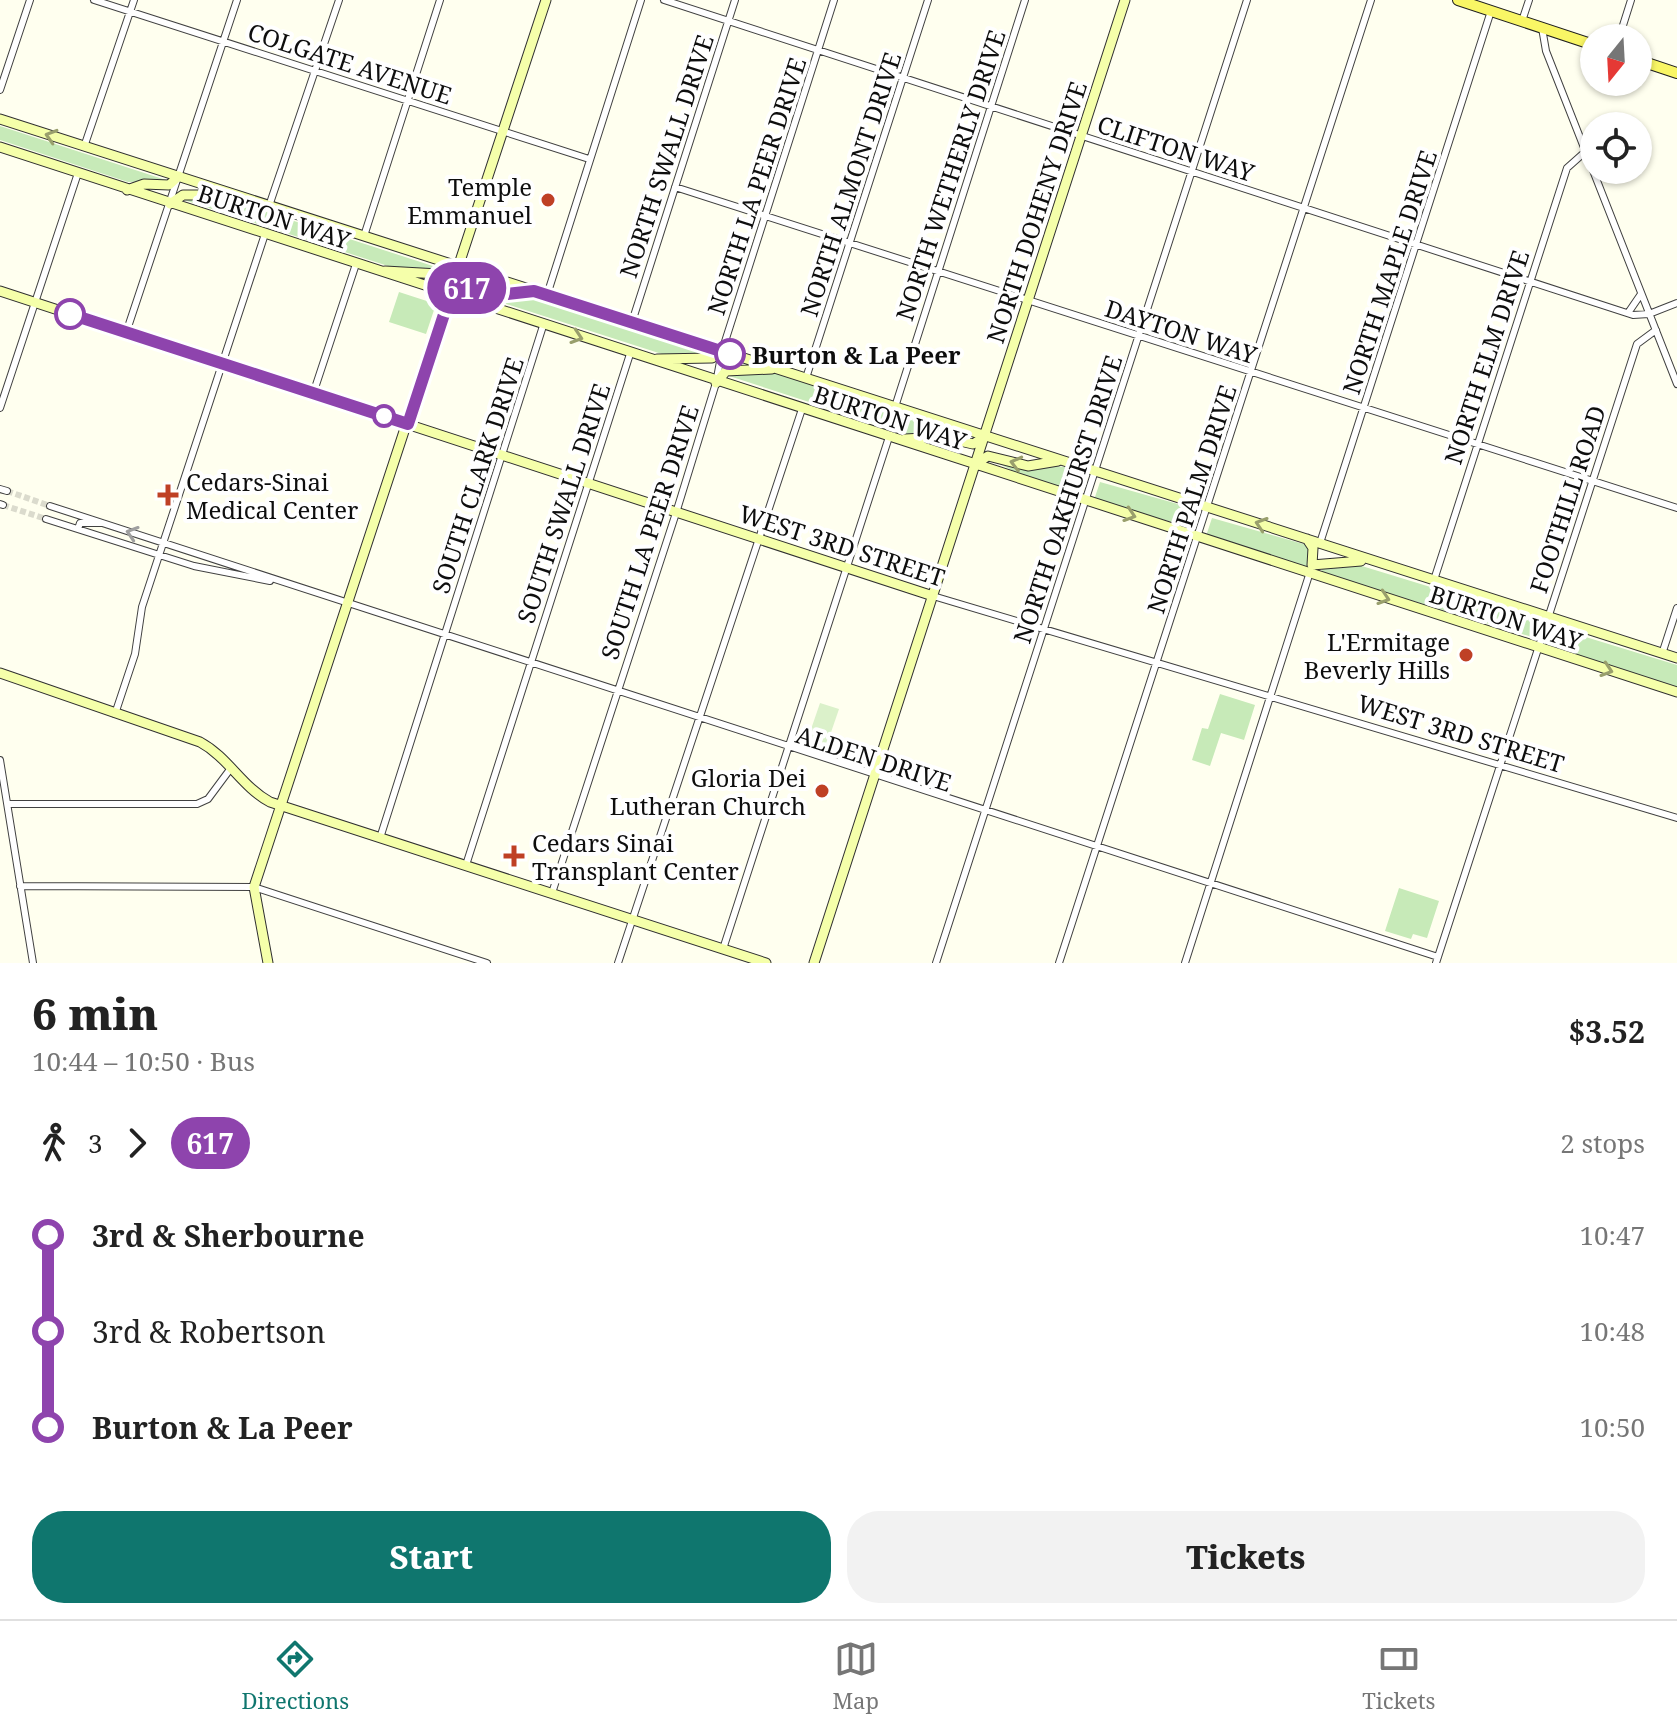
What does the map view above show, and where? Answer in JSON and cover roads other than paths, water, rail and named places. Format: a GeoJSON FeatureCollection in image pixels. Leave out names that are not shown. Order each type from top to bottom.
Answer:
{"type":"FeatureCollection","features":[{"type":"Feature","properties":{"kind":"main road"},"geometry":{"type":"LineString","coordinates":[[268,963],[254,887],[461,267],[546,0]]}},
{"type":"Feature","properties":{"kind":"main road","name":"NORTH DOHENY DRIVE"},"geometry":{"type":"LineString","coordinates":[[875,777],[1125,0]]}},
{"type":"Feature","properties":{"kind":"main road"},"geometry":{"type":"LineString","coordinates":[[1458,0],[1580,40]]}},
{"type":"Feature","properties":{"kind":"main road"},"geometry":{"type":"LineString","coordinates":[[1652,65],[1677,73]]}},
{"type":"Feature","properties":{"kind":"main road","name":"BURTON WAY"},"geometry":{"type":"LineString","coordinates":[[0,119],[1677,658]]}},
{"type":"Feature","properties":{"kind":"main road","name":"BURTON WAY"},"geometry":{"type":"LineString","coordinates":[[0,147],[378,271],[449,299],[543,326],[1197,537],[1311,569],[1538,648],[1677,692]]}},
{"type":"Feature","properties":{"kind":"main road"},"geometry":{"type":"LineString","coordinates":[[127,190],[144,184],[169,185],[179,176]]}},
{"type":"Feature","properties":{"kind":"main road"},"geometry":{"type":"LineString","coordinates":[[170,204],[183,195],[236,195]]}},
{"type":"Feature","properties":{"kind":"main road"},"geometry":{"type":"LineString","coordinates":[[378,271],[439,274],[461,267]]}},
{"type":"Feature","properties":{"kind":"main road"},"geometry":{"type":"LineString","coordinates":[[449,299],[465,287],[498,295],[534,291]]}},
{"type":"Feature","properties":{"kind":"main road","name":"WEST 3RD STREET"},"geometry":{"type":"LineString","coordinates":[[0,291],[933,596]]}},
{"type":"Feature","properties":{"kind":"main road"},"geometry":{"type":"LineString","coordinates":[[646,359],[712,358],[722,351]]}},
{"type":"Feature","properties":{"kind":"main road"},"geometry":{"type":"LineString","coordinates":[[716,383],[726,371],[779,370]]}},
{"type":"Feature","properties":{"kind":"main road"},"geometry":{"type":"LineString","coordinates":[[891,438],[942,437],[973,444],[986,436]]}},
{"type":"Feature","properties":{"kind":"main road"},"geometry":{"type":"LineString","coordinates":[[975,466],[988,456],[1028,466],[1061,460]]}},
{"type":"Feature","properties":{"kind":"main road"},"geometry":{"type":"LineString","coordinates":[[1307,539],[1313,548],[1311,569],[1376,561]]}},
{"type":"Feature","properties":{"kind":"main road"},"geometry":{"type":"LineString","coordinates":[[0,673],[200,742],[253,792],[281,805],[766,963]]}},
{"type":"Feature","properties":{"kind":"main road"},"geometry":{"type":"LineString","coordinates":[[814,963],[875,777]]}},
{"type":"Feature","properties":{"kind":"street"},"geometry":{"type":"LineString","coordinates":[[0,90],[30,0]]}},
{"type":"Feature","properties":{"kind":"street","name":"COLGATE AVENUE"},"geometry":{"type":"LineString","coordinates":[[94,0],[504,132]]}},
{"type":"Feature","properties":{"kind":"street"},"geometry":{"type":"LineString","coordinates":[[84,147],[134,0]]}},
{"type":"Feature","properties":{"kind":"street"},"geometry":{"type":"LineString","coordinates":[[126,333],[237,0]]}},
{"type":"Feature","properties":{"kind":"street"},"geometry":{"type":"LineString","coordinates":[[269,206],[339,0]]}},
{"type":"Feature","properties":{"kind":"street"},"geometry":{"type":"LineString","coordinates":[[364,236],[440,0]]}},
{"type":"Feature","properties":{"kind":"street"},"geometry":{"type":"LineString","coordinates":[[547,295],[641,0]]}},
{"type":"Feature","properties":{"kind":"street","name":"CLIFTON WAY"},"geometry":{"type":"LineString","coordinates":[[664,0],[1628,313],[1649,314],[1677,303]]}},
{"type":"Feature","properties":{"kind":"street","name":"NORTH SWALL DRIVE"},"geometry":{"type":"LineString","coordinates":[[632,322],[735,0]]}},
{"type":"Feature","properties":{"kind":"street","name":"NORTH LA PEER DRIVE"},"geometry":{"type":"LineString","coordinates":[[716,383],[722,351],[834,0]]}},
{"type":"Feature","properties":{"kind":"street","name":"NORTH ALMONT DRIVE"},"geometry":{"type":"LineString","coordinates":[[806,378],[928,0]]}},
{"type":"Feature","properties":{"kind":"street","name":"NORTH WETHERLY DRIVE"},"geometry":{"type":"LineString","coordinates":[[895,407],[1025,0]]}},
{"type":"Feature","properties":{"kind":"street","name":"NORTH OAKHURST DRIVE"},"geometry":{"type":"LineString","coordinates":[[936,963],[1247,0]]}},
{"type":"Feature","properties":{"kind":"street","name":"NORTH PALM DRIVE"},"geometry":{"type":"LineString","coordinates":[[1059,963],[1371,0]]}},
{"type":"Feature","properties":{"kind":"street"},"geometry":{"type":"LineString","coordinates":[[1522,21],[1529,0]]}},
{"type":"Feature","properties":{"kind":"street"},"geometry":{"type":"LineString","coordinates":[[1623,24],[1631,0]]}},
{"type":"Feature","properties":{"kind":"street","name":"NORTH MAPLE DRIVE"},"geometry":{"type":"LineString","coordinates":[[1320,543],[1491,11]]}},
{"type":"Feature","properties":{"kind":"street"},"geometry":{"type":"LineString","coordinates":[[1542,28],[1546,51],[1580,139]]}},
{"type":"Feature","properties":{"kind":"street"},"geometry":{"type":"LineString","coordinates":[[504,132],[589,159]]}},
{"type":"Feature","properties":{"kind":"street","name":"NORTH ELM DRIVE"},"geometry":{"type":"LineString","coordinates":[[1434,580],[1567,168],[1580,156]]}},
{"type":"Feature","properties":{"kind":"street"},"geometry":{"type":"LineString","coordinates":[[0,408],[78,173]]}},
{"type":"Feature","properties":{"kind":"street"},"geometry":{"type":"LineString","coordinates":[[1598,184],[1677,384]]}},
{"type":"Feature","properties":{"kind":"street","name":"DAYTON WAY"},"geometry":{"type":"LineString","coordinates":[[675,187],[1677,508]]}},
{"type":"Feature","properties":{"kind":"street"},"geometry":{"type":"LineString","coordinates":[[115,714],[130,671],[142,607],[265,234]]}},
{"type":"Feature","properties":{"kind":"street"},"geometry":{"type":"LineString","coordinates":[[313,394],[356,264]]}},
{"type":"Feature","properties":{"kind":"street"},"geometry":{"type":"LineString","coordinates":[[1628,313],[1641,294]]}},
{"type":"Feature","properties":{"kind":"street","name":"SOUTH CLARK DRIVE"},"geometry":{"type":"LineString","coordinates":[[380,838],[543,326]]}},
{"type":"Feature","properties":{"kind":"street","name":"FOOTHILL ROAD"},"geometry":{"type":"LineString","coordinates":[[1437,960],[1637,344],[1656,330]]}},
{"type":"Feature","properties":{"kind":"street","name":"SOUTH SWALL DRIVE"},"geometry":{"type":"LineString","coordinates":[[531,663],[630,354]]}},
{"type":"Feature","properties":{"kind":"street","name":"SOUTH LA PEER DRIVE"},"geometry":{"type":"LineString","coordinates":[[615,691],[676,513],[716,383]]}},
{"type":"Feature","properties":{"kind":"street"},"geometry":{"type":"LineString","coordinates":[[618,963],[802,409]]}},
{"type":"Feature","properties":{"kind":"street"},"geometry":{"type":"LineString","coordinates":[[723,949],[891,438]]}},
{"type":"Feature","properties":{"kind":"street","name":"ALDEN DRIVE"},"geometry":{"type":"LineString","coordinates":[[50,506],[1437,960]]}},
{"type":"Feature","properties":{"kind":"street","name":"ALDEN DRIVE"},"geometry":{"type":"LineString","coordinates":[[46,519],[159,555],[301,587]]}},
{"type":"Feature","properties":{"kind":"street"},"geometry":{"type":"LineString","coordinates":[[78,529],[80,523],[102,523]]}},
{"type":"Feature","properties":{"kind":"street"},"geometry":{"type":"LineString","coordinates":[[1185,963],[1311,569]]}},
{"type":"Feature","properties":{"kind":"street","name":"WEST 3RD STREET"},"geometry":{"type":"LineString","coordinates":[[933,596],[1677,818]]}},
{"type":"Feature","properties":{"kind":"street"},"geometry":{"type":"LineString","coordinates":[[1662,654],[1677,608]]}},
{"type":"Feature","properties":{"kind":"street"},"geometry":{"type":"LineString","coordinates":[[466,865],[531,663]]}},
{"type":"Feature","properties":{"kind":"street"},"geometry":{"type":"LineString","coordinates":[[552,893],[615,691]]}},
{"type":"Feature","properties":{"kind":"street"},"geometry":{"type":"LineString","coordinates":[[0,760],[33,963]]}},
{"type":"Feature","properties":{"kind":"street"},"geometry":{"type":"LineString","coordinates":[[8,804],[197,804],[208,799],[231,768]]}},
{"type":"Feature","properties":{"kind":"street"},"geometry":{"type":"LineString","coordinates":[[20,886],[254,887],[487,963]]}},
{"type":"Feature","properties":{"kind":"tunnel"},"geometry":{"type":"LineString","coordinates":[[7,491],[50,506]]}},
{"type":"Feature","properties":{"kind":"tunnel"},"geometry":{"type":"LineString","coordinates":[[3,505],[46,519]]}},
{"type":"Feature","properties":{"kind":"place","name":"Temple Emmanuel"},"geometry":{"type":"Point","coordinates":[548,200]}},
{"type":"Feature","properties":{"kind":"place","name":"Burton & La Peer"},"geometry":{"type":"Point","coordinates":[730,354]}},
{"type":"Feature","properties":{"kind":"place","name":"Cedars-Sinai Medical Center"},"geometry":{"type":"Point","coordinates":[168,495]}},
{"type":"Feature","properties":{"kind":"place","name":"L'Ermitage Beverly Hills"},"geometry":{"type":"Point","coordinates":[1466,655]}},
{"type":"Feature","properties":{"kind":"place","name":"Gloria Dei Lutheran Church"},"geometry":{"type":"Point","coordinates":[822,791]}},
{"type":"Feature","properties":{"kind":"place","name":"Cedars Sinai Transplant Center"},"geometry":{"type":"Point","coordinates":[514,856]}}]}
